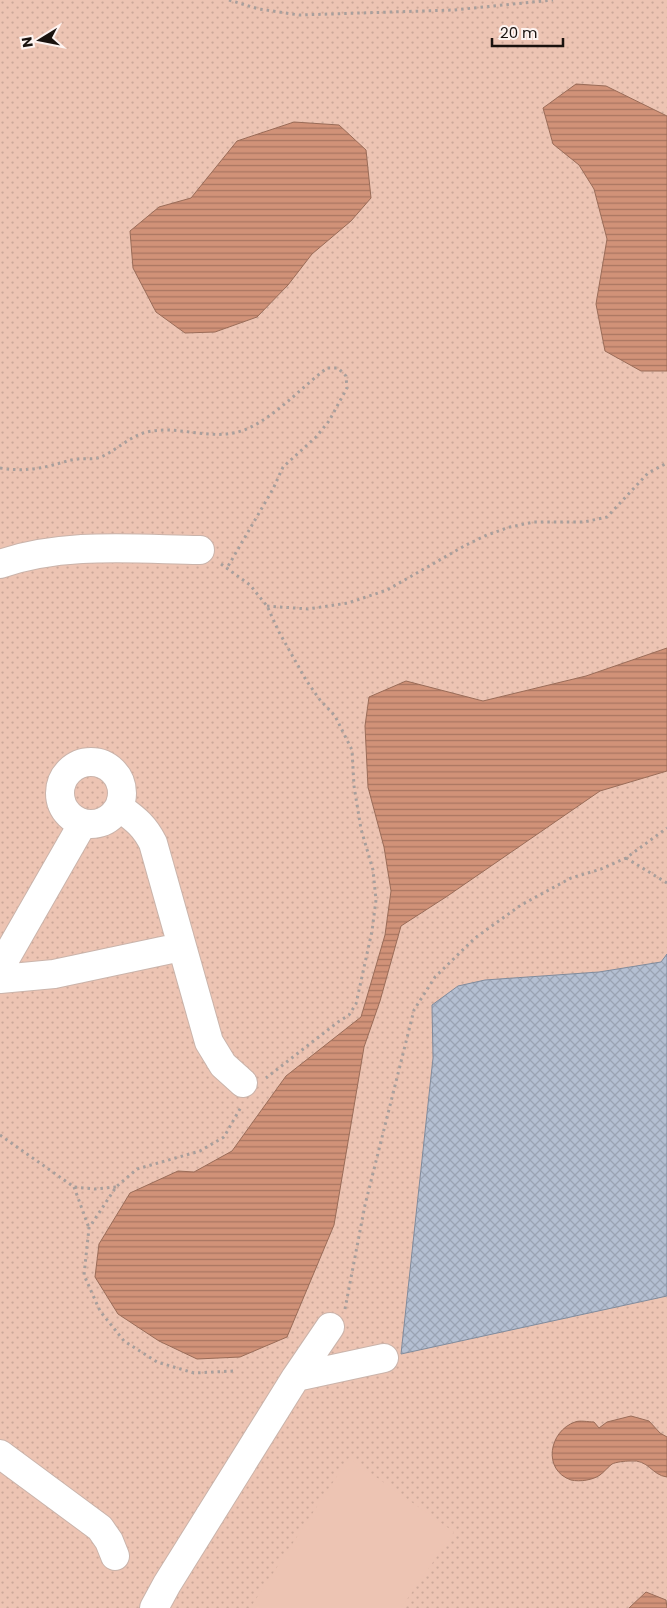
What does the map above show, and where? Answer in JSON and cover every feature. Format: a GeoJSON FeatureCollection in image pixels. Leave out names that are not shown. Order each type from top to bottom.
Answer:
{"type":"FeatureCollection","features":[{"type":"Feature","properties":{"kind":"street"},"geometry":{"type":"LineString","coordinates":[[0,564],[18,558],[83,548],[200,550]]}},
{"type":"Feature","properties":{"kind":"street"},"geometry":{"type":"LineString","coordinates":[[89,763],[100,764],[113,772],[121,786],[122,796],[119,807],[104,822],[83,823],[73,818],[66,811],[60,790],[70,771],[79,765],[89,763]]}},
{"type":"Feature","properties":{"kind":"street"},"geometry":{"type":"LineString","coordinates":[[119,807],[140,822],[153,843],[209,1042],[223,1065],[250,1090]]}},
{"type":"Feature","properties":{"kind":"street"},"geometry":{"type":"LineString","coordinates":[[0,968],[83,823]]}},
{"type":"Feature","properties":{"kind":"street"},"geometry":{"type":"LineString","coordinates":[[0,979],[54,974],[181,947]]}},
{"type":"Feature","properties":{"kind":"street"},"geometry":{"type":"LineString","coordinates":[[154,1608],[296,1377],[337,1319]]}},
{"type":"Feature","properties":{"kind":"street"},"geometry":{"type":"LineString","coordinates":[[296,1377],[384,1358]]}},
{"type":"Feature","properties":{"kind":"street"},"geometry":{"type":"LineString","coordinates":[[0,1454],[100,1528],[109,1541],[115,1556]]}},
{"type":"Feature","properties":{"kind":"path"},"geometry":{"type":"LineString","coordinates":[[229,0],[259,9],[299,15],[454,10],[553,0]]}},
{"type":"Feature","properties":{"kind":"path"},"geometry":{"type":"LineString","coordinates":[[0,468],[20,471],[52,466],[79,458],[98,458],[115,450],[130,439],[148,432],[167,430],[220,436],[248,428],[273,413],[327,368],[338,368],[346,376],[347,388],[329,421],[316,437],[284,467],[227,568]]}},
{"type":"Feature","properties":{"kind":"path"},"geometry":{"type":"LineString","coordinates":[[267,606],[308,609],[348,603],[387,590],[487,534],[534,522],[584,522],[607,517],[648,473],[667,463]]}},
{"type":"Feature","properties":{"kind":"path"},"geometry":{"type":"LineString","coordinates":[[89,1228],[116,1187],[137,1169],[200,1151],[224,1138],[250,1090],[349,1015],[356,1004],[372,931],[376,900],[373,870],[361,828],[354,786],[352,750],[335,716],[320,700],[306,680],[278,632],[267,606],[250,585],[200,550]]}},
{"type":"Feature","properties":{"kind":"path"},"geometry":{"type":"LineString","coordinates":[[337,1319],[414,1010],[434,977],[475,938],[521,905],[571,878],[602,869],[626,858],[667,828]]}},
{"type":"Feature","properties":{"kind":"path"},"geometry":{"type":"LineString","coordinates":[[626,858],[667,883]]}},
{"type":"Feature","properties":{"kind":"path"},"geometry":{"type":"LineString","coordinates":[[0,1135],[74,1187],[95,1190],[116,1187]]}},
{"type":"Feature","properties":{"kind":"path"},"geometry":{"type":"LineString","coordinates":[[74,1187],[89,1228],[84,1275],[100,1311],[124,1341],[157,1362],[194,1373],[233,1371]]}},
{"type":"Feature","properties":{"kind":"shaded area"},"geometry":{"type":"Polygon","coordinates":[[[0,0],[667,0],[667,1608],[0,1608],[0,0]]]}},
{"type":"Feature","properties":{"kind":"shaded area"},"geometry":{"type":"Polygon","coordinates":[[[576,84],[606,86],[667,116],[667,371],[641,371],[605,351],[596,304],[607,239],[594,189],[579,165],[553,144],[543,108],[576,84]]]}},
{"type":"Feature","properties":{"kind":"shaded area"},"geometry":{"type":"Polygon","coordinates":[[[294,122],[339,125],[366,150],[371,198],[351,221],[312,254],[288,285],[257,317],[215,332],[185,333],[156,312],[133,268],[130,231],[159,207],[191,198],[237,141],[294,122]]]}},
{"type":"Feature","properties":{"kind":"shaded area"},"geometry":{"type":"Polygon","coordinates":[[[667,648],[667,771],[600,791],[401,926],[380,1001],[364,1047],[334,1225],[287,1337],[240,1357],[197,1359],[159,1341],[118,1314],[95,1277],[99,1244],[130,1193],[178,1171],[194,1172],[232,1151],[286,1076],[361,1017],[385,935],[391,891],[384,847],[368,787],[365,726],[369,697],[406,681],[483,701],[586,676],[667,648]]]}},
{"type":"Feature","properties":{"kind":"shaded area"},"geometry":{"type":"Polygon","coordinates":[[[631,1416],[649,1421],[660,1433],[667,1437],[667,1477],[657,1473],[642,1462],[636,1461],[614,1463],[597,1477],[582,1481],[571,1480],[562,1475],[556,1468],[552,1451],[559,1433],[566,1427],[575,1422],[582,1421],[594,1422],[599,1428],[607,1422],[631,1416]]]}},
{"type":"Feature","properties":{"kind":"shaded area"},"geometry":{"type":"Polygon","coordinates":[[[349,1458],[454,1532],[401,1608],[250,1608],[349,1458]]]}},
{"type":"Feature","properties":{"kind":"shaded area"},"geometry":{"type":"Polygon","coordinates":[[[646,1592],[666,1600],[667,1608],[629,1608],[646,1592]]]}},
{"type":"Feature","properties":{"kind":"building"},"geometry":{"type":"Polygon","coordinates":[[[667,954],[667,1296],[401,1354],[433,1058],[432,1005],[458,986],[485,980],[599,972],[661,962],[667,954]]]}}]}
